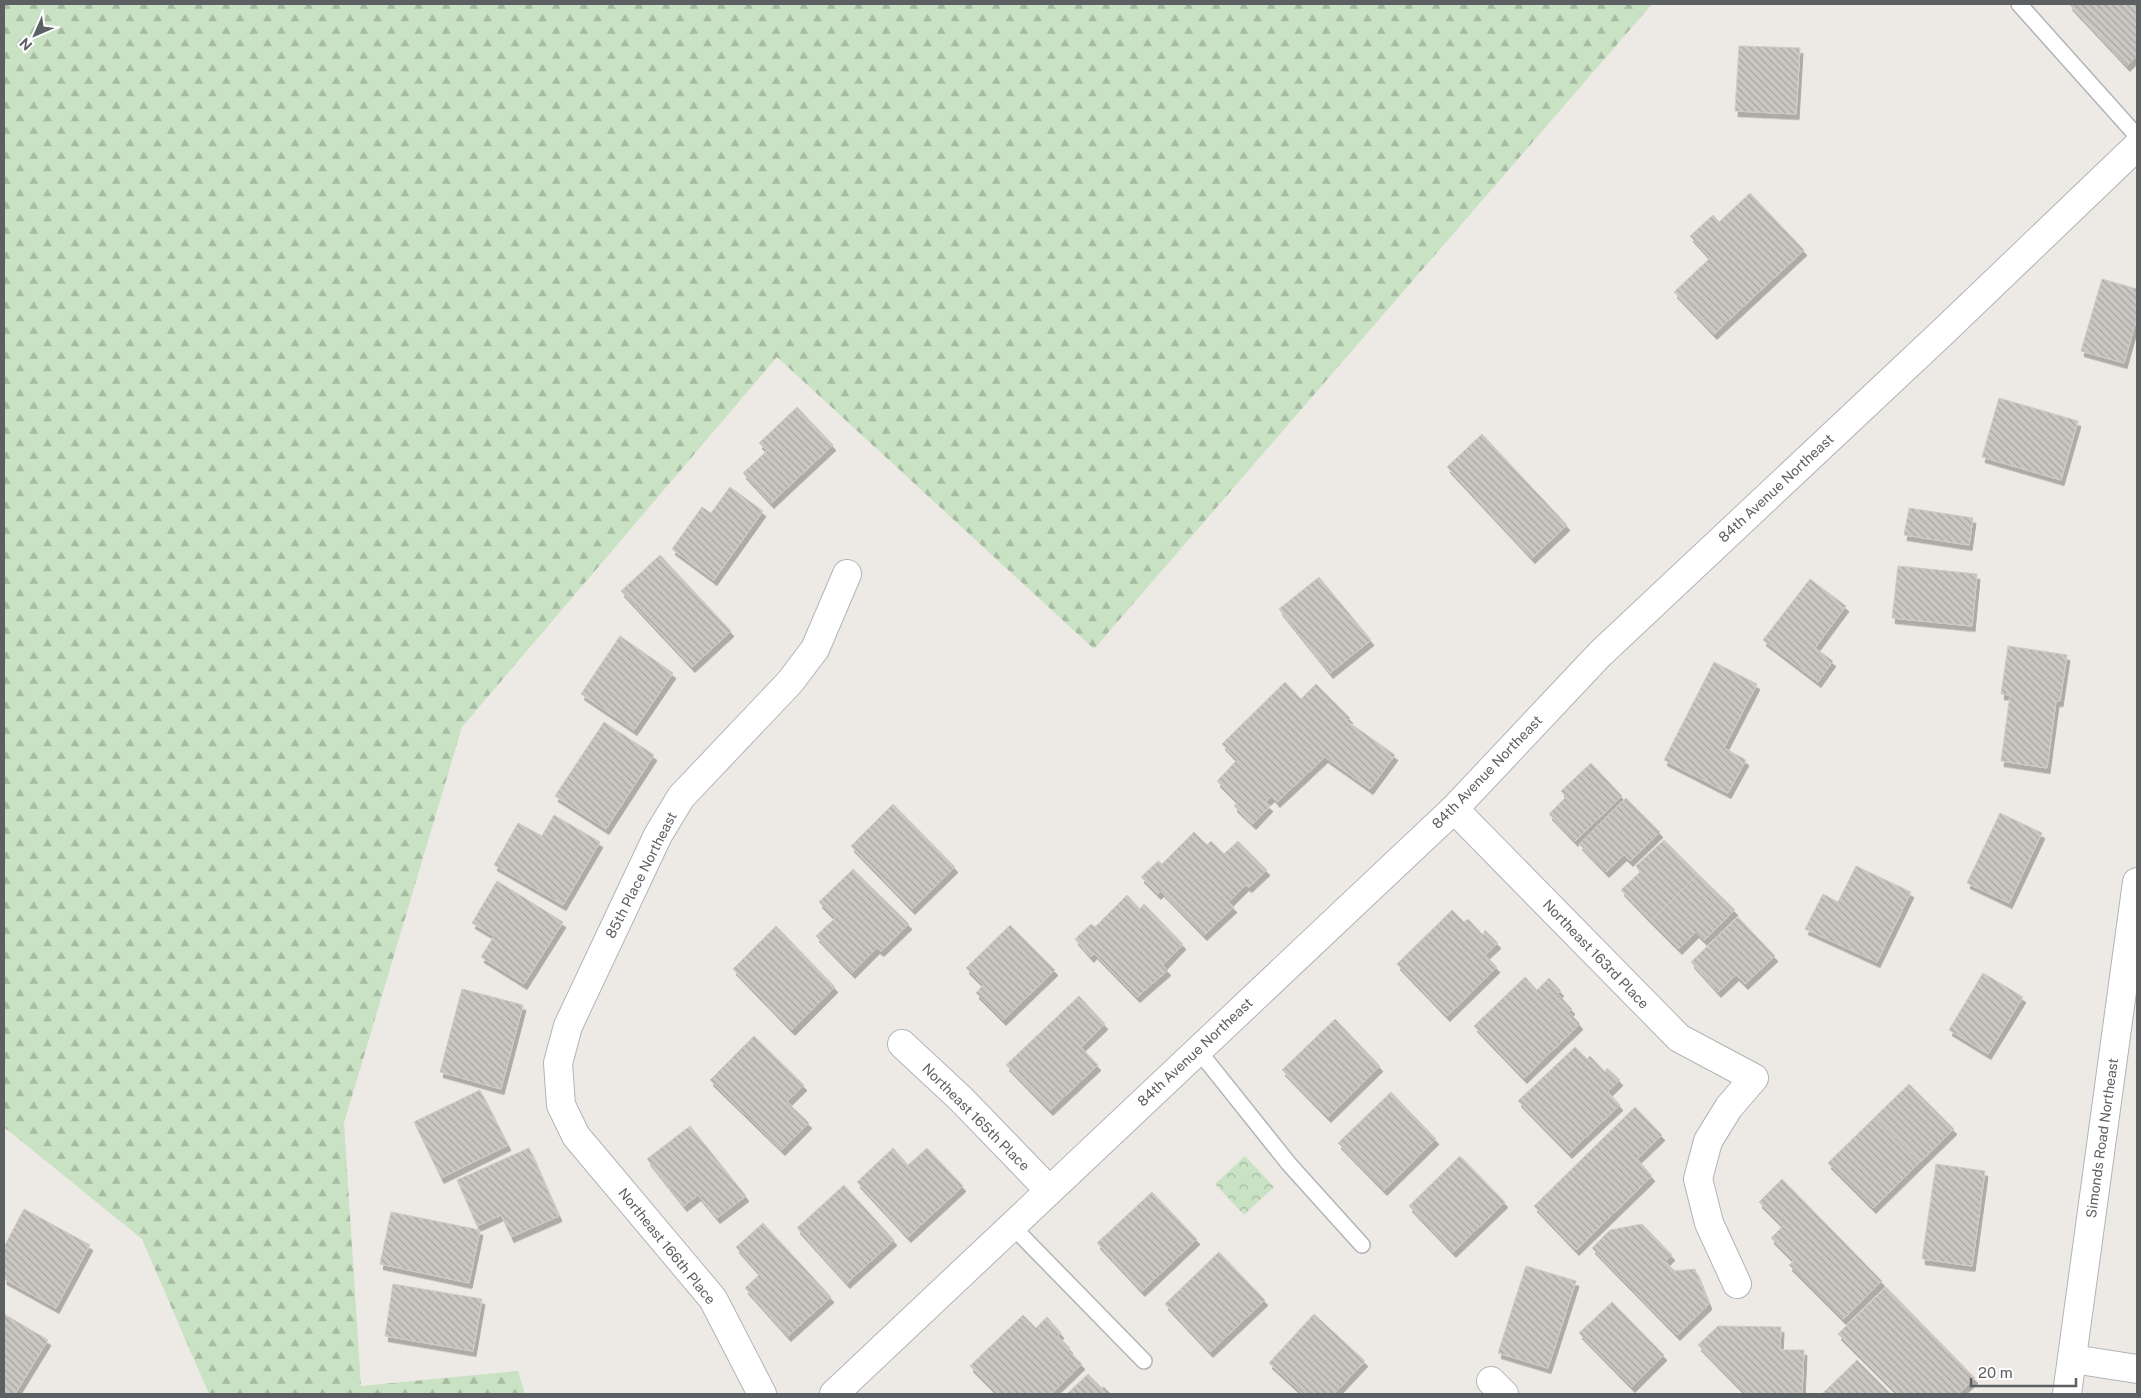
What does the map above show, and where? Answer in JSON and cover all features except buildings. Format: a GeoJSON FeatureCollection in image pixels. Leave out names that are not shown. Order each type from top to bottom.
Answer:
{"type":"FeatureCollection","features":[{"type":"Feature","properties":{"kind":"street","name":"84th Avenue Northeast"},"geometry":{"type":"LineString","coordinates":[[834,1394],[1454,809],[1600,654],[1945,330],[2137,146]]}},
{"type":"Feature","properties":{"kind":"street","name":"85th Place Northeast"},"geometry":{"type":"LineString","coordinates":[[561,1105],[558,1063],[568,1026],[658,835],[681,798],[790,682],[815,649],[847,574]]}},
{"type":"Feature","properties":{"kind":"street","name":"Northeast 163rd Place"},"geometry":{"type":"LineString","coordinates":[[1454,809],[1679,1038],[1754,1078],[1729,1107],[1708,1141],[1698,1179],[1709,1223],[1737,1284]]}},
{"type":"Feature","properties":{"kind":"street","name":"Simonds Road Northeast"},"geometry":{"type":"LineString","coordinates":[[2067,1394],[2137,882]]}},
{"type":"Feature","properties":{"kind":"street","name":"Northeast 165th Place"},"geometry":{"type":"LineString","coordinates":[[902,1044],[961,1099],[1049,1190]]}},
{"type":"Feature","properties":{"kind":"street","name":"Northeast 166th Place"},"geometry":{"type":"LineString","coordinates":[[561,1105],[576,1136],[713,1299],[762,1394]]}},
{"type":"Feature","properties":{"kind":"street"},"geometry":{"type":"LineString","coordinates":[[2072,1359],[2137,1369]]}},
{"type":"Feature","properties":{"kind":"lane"},"geometry":{"type":"LineString","coordinates":[[2019,4],[2137,136]]}},
{"type":"Feature","properties":{"kind":"lane"},"geometry":{"type":"LineString","coordinates":[[1198,1050],[1289,1164],[1362,1245]]}},
{"type":"Feature","properties":{"kind":"lane"},"geometry":{"type":"LineString","coordinates":[[1012,1226],[1144,1361]]}},
{"type":"Feature","properties":{"kind":"green space"},"geometry":{"type":"Polygon","coordinates":[[[4,4],[1652,4],[1094,649],[777,357],[462,727],[344,1123],[361,1386],[518,1371],[525,1394],[209,1394],[142,1239],[4,1127],[4,4]]]}},
{"type":"Feature","properties":{"kind":"green space"},"geometry":{"type":"Polygon","coordinates":[[[1245,1156],[1274,1187],[1244,1215],[1215,1184],[1245,1156]]]}}]}
